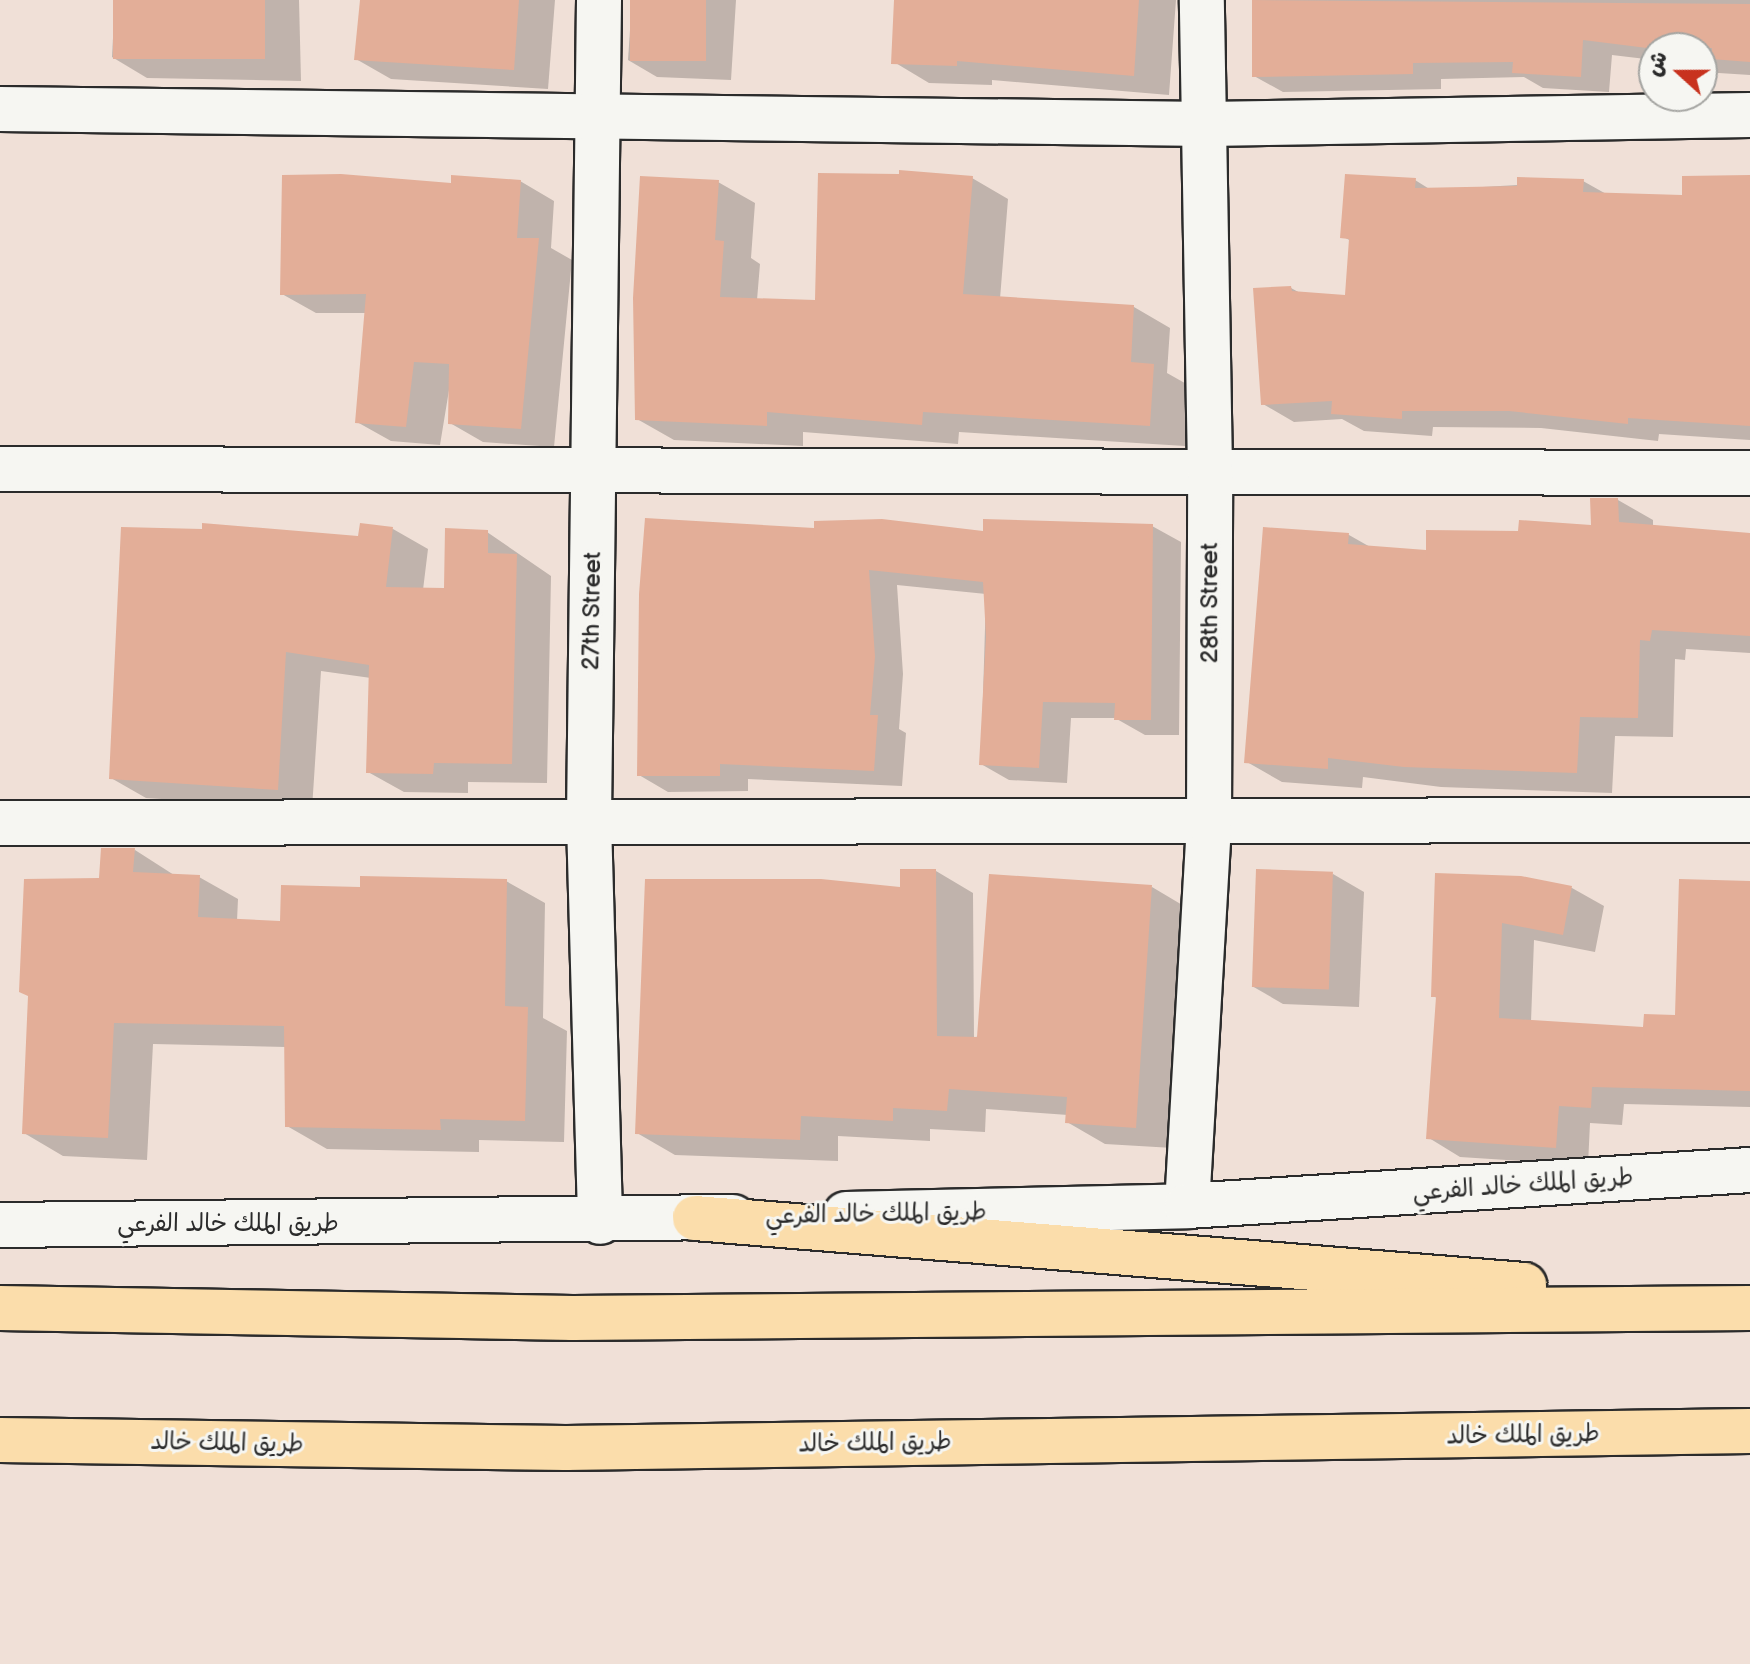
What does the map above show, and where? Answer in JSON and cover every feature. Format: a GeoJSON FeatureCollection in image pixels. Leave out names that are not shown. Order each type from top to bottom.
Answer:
{"type":"FeatureCollection","features":[{"type":"Feature","properties":{"kind":"highway"},"geometry":{"type":"LineString","coordinates":[[695,1218],[1750,1306]]}},
{"type":"Feature","properties":{"kind":"highway"},"geometry":{"type":"LineString","coordinates":[[0,1308],[573,1318],[1750,1306]]}},
{"type":"Feature","properties":{"kind":"highway","name":"طريق الملك خالد"},"geometry":{"type":"LineString","coordinates":[[0,1440],[566,1448],[1750,1431]]}},
{"type":"Feature","properties":{"kind":"street","name":"27th Street"},"geometry":{"type":"LineString","coordinates":[[599,0],[600,116],[589,822],[600,1222]]}},
{"type":"Feature","properties":{"kind":"street","name":"28th Street"},"geometry":{"type":"LineString","coordinates":[[1187,1206],[1209,823],[1210,470],[1207,124],[1202,0]]}},
{"type":"Feature","properties":{"kind":"street"},"geometry":{"type":"LineString","coordinates":[[0,109],[1207,124],[1750,115]]}},
{"type":"Feature","properties":{"kind":"street"},"geometry":{"type":"LineString","coordinates":[[0,469],[1750,473]]}},
{"type":"Feature","properties":{"kind":"street"},"geometry":{"type":"LineString","coordinates":[[0,823],[1750,820]]}},
{"type":"Feature","properties":{"kind":"street","name":"طريق الملك خالد الفرعي"},"geometry":{"type":"LineString","coordinates":[[0,1225],[600,1222],[1187,1206],[1750,1170]]}},
{"type":"Feature","properties":{"kind":"building"},"geometry":{"type":"Polygon","coordinates":[[[113,0],[265,0],[265,59],[113,59],[113,0]]]}},
{"type":"Feature","properties":{"kind":"building"},"geometry":{"type":"Polygon","coordinates":[[[360,0],[519,0],[514,70],[354,60],[360,0]]]}},
{"type":"Feature","properties":{"kind":"building"},"geometry":{"type":"Polygon","coordinates":[[[630,0],[706,0],[706,61],[630,61],[630,0]]]}},
{"type":"Feature","properties":{"kind":"building"},"geometry":{"type":"Polygon","coordinates":[[[894,0],[1139,0],[1134,76],[957,61],[957,66],[891,64],[894,0]]]}},
{"type":"Feature","properties":{"kind":"building"},"geometry":{"type":"Polygon","coordinates":[[[1252,0],[1750,4],[1750,62],[1718,60],[1718,32],[1638,32],[1638,47],[1583,40],[1581,77],[1512,73],[1513,62],[1413,63],[1413,74],[1252,77],[1252,0]]]}},
{"type":"Feature","properties":{"kind":"building"},"geometry":{"type":"Polygon","coordinates":[[[899,170],[973,176],[963,294],[1134,305],[1131,362],[1154,364],[1150,426],[923,412],[922,425],[767,412],[767,426],[635,420],[633,298],[640,176],[719,180],[715,240],[724,241],[720,297],[815,300],[818,173],[899,174],[899,170]]]}},
{"type":"Feature","properties":{"kind":"building"},"geometry":{"type":"Polygon","coordinates":[[[341,174],[451,183],[451,175],[521,180],[517,238],[539,238],[521,429],[448,424],[449,364],[414,362],[406,427],[355,423],[366,294],[280,295],[282,175],[341,174]]]}},
{"type":"Feature","properties":{"kind":"building"},"geometry":{"type":"Polygon","coordinates":[[[1345,174],[1416,178],[1415,188],[1517,186],[1517,177],[1584,179],[1583,192],[1682,195],[1682,176],[1750,175],[1750,426],[1628,418],[1628,424],[1509,411],[1402,411],[1402,419],[1331,414],[1332,401],[1261,405],[1253,288],[1291,286],[1292,291],[1345,295],[1349,239],[1340,238],[1345,174]]]}},
{"type":"Feature","properties":{"kind":"building"},"geometry":{"type":"Polygon","coordinates":[[[1590,498],[1618,498],[1619,522],[1750,533],[1750,636],[1652,630],[1650,641],[1640,640],[1638,718],[1580,717],[1577,773],[1404,767],[1328,758],[1328,769],[1244,763],[1263,527],[1349,533],[1348,544],[1426,550],[1426,530],[1518,531],[1519,520],[1591,525],[1590,498]]]}},
{"type":"Feature","properties":{"kind":"building"},"geometry":{"type":"Polygon","coordinates":[[[645,518],[814,528],[814,521],[882,519],[983,531],[983,519],[1153,524],[1151,720],[1114,720],[1115,703],[1043,702],[1039,768],[979,765],[986,637],[983,582],[869,570],[875,657],[870,715],[878,715],[874,771],[720,764],[720,776],[637,776],[639,594],[645,518]]]}},
{"type":"Feature","properties":{"kind":"building"},"geometry":{"type":"Polygon","coordinates":[[[202,523],[358,536],[360,523],[393,527],[386,587],[444,588],[445,528],[488,530],[488,553],[517,554],[512,764],[434,763],[433,774],[366,773],[369,665],[286,652],[278,790],[109,779],[121,527],[202,529],[202,523]]]}},
{"type":"Feature","properties":{"kind":"building"},"geometry":{"type":"Polygon","coordinates":[[[101,848],[135,848],[133,872],[200,875],[198,917],[280,921],[281,885],[360,887],[360,876],[507,879],[505,1006],[528,1007],[525,1121],[440,1119],[441,1130],[285,1127],[284,1026],[114,1023],[108,1138],[22,1134],[28,996],[19,992],[24,879],[99,878],[101,848]]]}},
{"type":"Feature","properties":{"kind":"building"},"geometry":{"type":"Polygon","coordinates":[[[900,869],[936,869],[937,1036],[977,1037],[989,874],[1152,885],[1136,1128],[1065,1123],[1067,1097],[949,1089],[947,1111],[893,1108],[893,1121],[801,1116],[800,1140],[635,1134],[645,879],[821,879],[900,887],[900,869]]]}},
{"type":"Feature","properties":{"kind":"building"},"geometry":{"type":"Polygon","coordinates":[[[1256,869],[1333,872],[1329,990],[1252,987],[1256,869]]]}},
{"type":"Feature","properties":{"kind":"building"},"geometry":{"type":"Polygon","coordinates":[[[1435,873],[1521,876],[1572,886],[1563,935],[1502,923],[1499,1018],[1643,1027],[1644,1014],[1675,1015],[1679,879],[1750,881],[1750,1091],[1592,1087],[1591,1108],[1559,1106],[1556,1148],[1426,1139],[1436,997],[1431,997],[1435,873]]]}}]}
